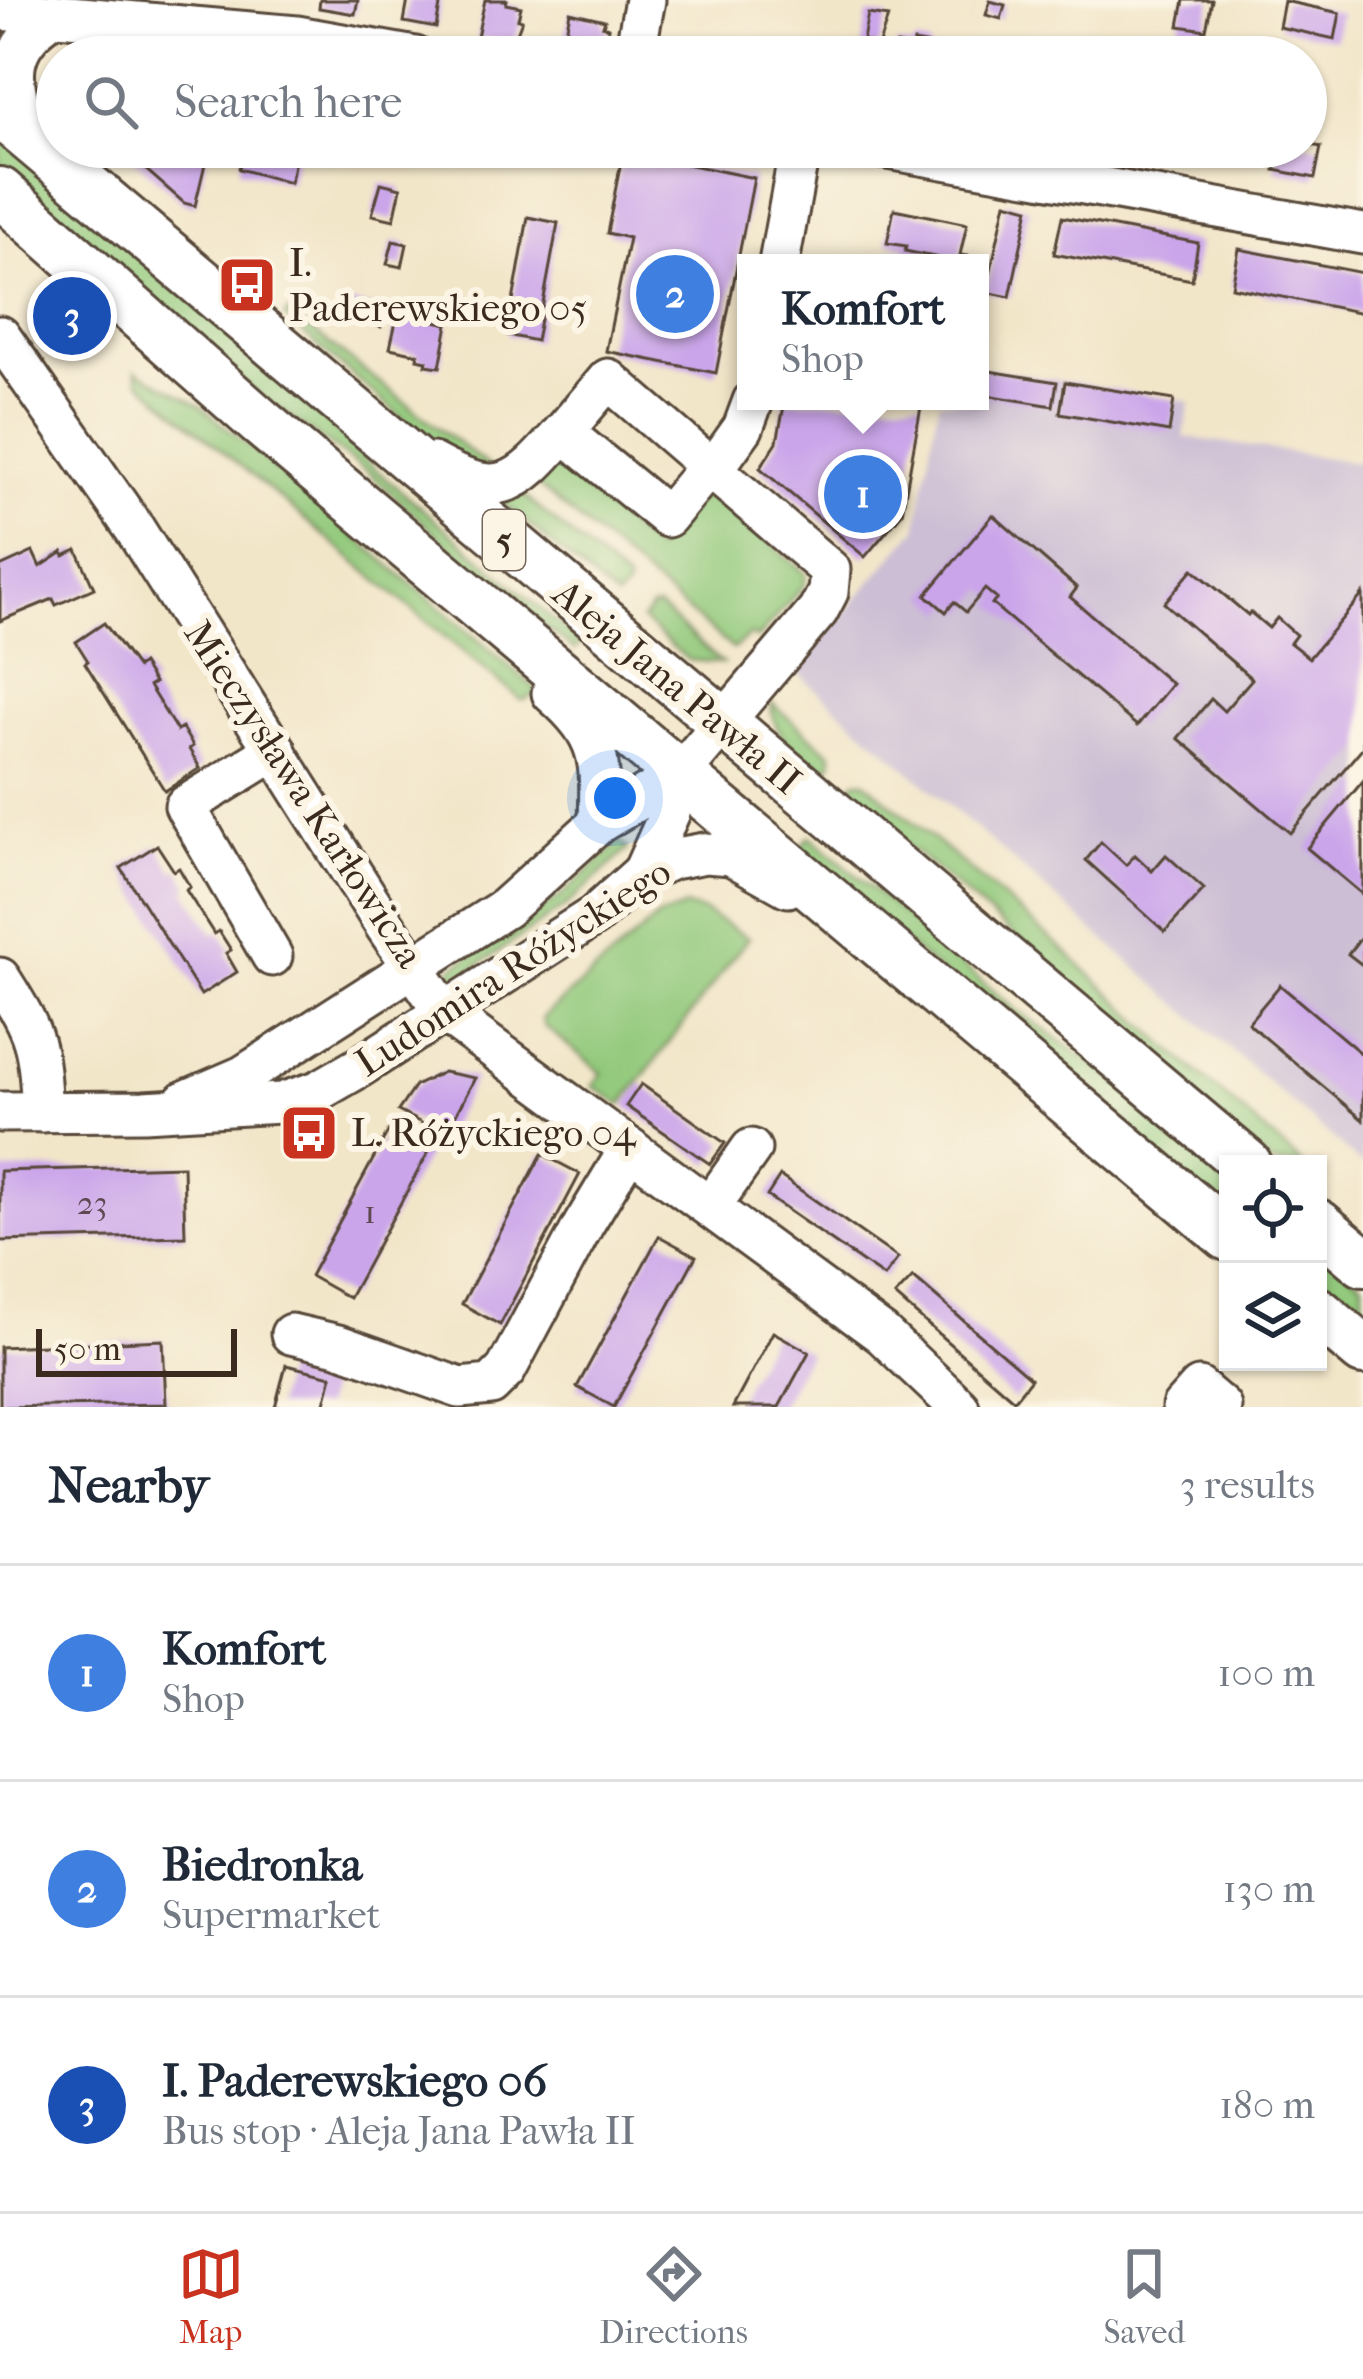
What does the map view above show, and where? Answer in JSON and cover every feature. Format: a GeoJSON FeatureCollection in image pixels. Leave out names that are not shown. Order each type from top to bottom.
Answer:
{"type":"FeatureCollection","features":[{"type":"Feature","properties":{"kind":"main road","name":"Aleja Jana Pawła II"},"geometry":{"type":"LineString","coordinates":[[65,168],[1236,1155]]}},
{"type":"Feature","properties":{"kind":"main road","name":"Aleja Jana Pawła II"},"geometry":{"type":"LineString","coordinates":[[0,192],[260,422],[1219,1228]]}},
{"type":"Feature","properties":{"kind":"main road"},"geometry":{"type":"LineString","coordinates":[[1327,1232],[1363,1262]]}},
{"type":"Feature","properties":{"kind":"main road"},"geometry":{"type":"LineString","coordinates":[[1327,1320],[1363,1350]]}},
{"type":"Feature","properties":{"kind":"street"},"geometry":{"type":"LineString","coordinates":[[638,36],[645,0]]}},
{"type":"Feature","properties":{"kind":"street"},"geometry":{"type":"LineString","coordinates":[[14,125],[14,64],[28,36],[25,13],[297,36]]}},
{"type":"Feature","properties":{"kind":"street"},"geometry":{"type":"LineString","coordinates":[[781,254],[796,168]]}},
{"type":"Feature","properties":{"kind":"street"},"geometry":{"type":"LineString","coordinates":[[994,168],[1363,234]]}},
{"type":"Feature","properties":{"kind":"street","name":"Mieczysława Karłowicza"},"geometry":{"type":"LineString","coordinates":[[0,336],[134,528],[444,1012],[882,1334],[959,1407]]}},
{"type":"Feature","properties":{"kind":"street"},"geometry":{"type":"LineString","coordinates":[[379,435],[468,483],[482,485],[524,474],[608,379],[830,570],[818,611],[678,776],[670,812],[643,872]]}},
{"type":"Feature","properties":{"kind":"street"},"geometry":{"type":"LineString","coordinates":[[563,432],[667,518],[743,428],[750,410]]}},
{"type":"Feature","properties":{"kind":"street"},"geometry":{"type":"LineString","coordinates":[[486,609],[542,685],[588,730],[601,773],[599,823]]}},
{"type":"Feature","properties":{"kind":"street"},"geometry":{"type":"LineString","coordinates":[[272,956],[185,806],[276,750]]}},
{"type":"Feature","properties":{"kind":"street","name":"Ludomira Różyckiego"},"geometry":{"type":"LineString","coordinates":[[164,1111],[243,1076],[505,908],[599,823],[678,776]]}},
{"type":"Feature","properties":{"kind":"street","name":"Ludomira Różyckiego"},"geometry":{"type":"LineString","coordinates":[[0,1112],[164,1111],[281,1103],[319,1091],[595,916],[643,872],[690,855],[730,855],[851,919]]}},
{"type":"Feature","properties":{"kind":"street"},"geometry":{"type":"LineString","coordinates":[[0,978],[39,1049],[42,1112]]}},
{"type":"Feature","properties":{"kind":"street"},"geometry":{"type":"LineString","coordinates":[[291,1334],[495,1396],[584,1224],[630,1148]]}},
{"type":"Feature","properties":{"kind":"street"},"geometry":{"type":"LineString","coordinates":[[710,1207],[751,1149]]}},
{"type":"Feature","properties":{"kind":"street"},"geometry":{"type":"LineString","coordinates":[[1182,1407],[1198,1388],[1221,1407]]}},
{"type":"Feature","properties":{"kind":"shaded area"},"geometry":{"type":"Polygon","coordinates":[[[989,368],[1190,402],[1184,437],[1363,463],[1363,1165],[795,671],[917,528],[937,410],[989,410],[989,368]]]}},
{"type":"Feature","properties":{"kind":"green space"},"geometry":{"type":"Polygon","coordinates":[[[0,135],[253,347],[374,468],[581,643],[575,650],[500,592],[369,473],[258,394],[0,171],[0,135]]]}},
{"type":"Feature","properties":{"kind":"green space"},"geometry":{"type":"Polygon","coordinates":[[[288,312],[496,472],[464,471],[284,317],[288,312]]]}},
{"type":"Feature","properties":{"kind":"green space"},"geometry":{"type":"Polygon","coordinates":[[[136,370],[200,405],[540,692],[522,701],[139,381],[136,370]]]}},
{"type":"Feature","properties":{"kind":"green space"},"geometry":{"type":"Polygon","coordinates":[[[561,452],[577,457],[565,473],[655,550],[702,495],[712,492],[806,574],[804,585],[757,639],[750,635],[733,649],[533,482],[561,452]]]}},
{"type":"Feature","properties":{"kind":"green space"},"geometry":{"type":"Polygon","coordinates":[[[517,490],[627,582],[627,588],[616,599],[496,497],[517,490]]]}},
{"type":"Feature","properties":{"kind":"green space"},"geometry":{"type":"Polygon","coordinates":[[[658,607],[722,663],[688,660],[642,620],[658,607]]]}},
{"type":"Feature","properties":{"kind":"green space"},"geometry":{"type":"Polygon","coordinates":[[[771,703],[832,754],[832,763],[822,773],[781,735],[771,703]]]}},
{"type":"Feature","properties":{"kind":"green space"},"geometry":{"type":"Polygon","coordinates":[[[856,781],[865,781],[1062,948],[1293,1155],[1261,1155],[1155,1065],[1049,965],[845,793],[856,781]]]}},
{"type":"Feature","properties":{"kind":"green space"},"geometry":{"type":"Polygon","coordinates":[[[810,836],[1011,1006],[1154,1107],[1219,1162],[1219,1207],[797,852],[810,836]]]}},
{"type":"Feature","properties":{"kind":"green space"},"geometry":{"type":"Polygon","coordinates":[[[620,842],[628,849],[566,906],[459,978],[451,976],[452,968],[561,896],[620,842]]]}},
{"type":"Feature","properties":{"kind":"green space"},"geometry":{"type":"Polygon","coordinates":[[[686,907],[705,912],[748,938],[622,1105],[593,1086],[602,1073],[544,1026],[542,1018],[658,917],[686,907]]]}},
{"type":"Feature","properties":{"kind":"green space"},"geometry":{"type":"Polygon","coordinates":[[[1327,1253],[1363,1283],[1363,1329],[1327,1299],[1327,1253]]]}},
{"type":"Feature","properties":{"kind":"building"},"geometry":{"type":"Polygon","coordinates":[[[320,0],[358,0],[355,14],[319,8],[320,0]]]}},
{"type":"Feature","properties":{"kind":"building"},"geometry":{"type":"Polygon","coordinates":[[[408,0],[441,0],[436,28],[404,22],[408,0]]]}},
{"type":"Feature","properties":{"kind":"building"},"geometry":{"type":"Polygon","coordinates":[[[485,0],[507,0],[506,4],[521,7],[516,36],[477,36],[485,0]]]}},
{"type":"Feature","properties":{"kind":"building"},"geometry":{"type":"Polygon","coordinates":[[[1184,0],[1212,0],[1206,30],[1179,26],[1184,0]]]}},
{"type":"Feature","properties":{"kind":"building"},"geometry":{"type":"Polygon","coordinates":[[[990,1],[1005,5],[1001,19],[986,15],[990,1]]]}},
{"type":"Feature","properties":{"kind":"building"},"geometry":{"type":"Polygon","coordinates":[[[1284,1],[1340,13],[1335,39],[1279,27],[1284,1]]]}},
{"type":"Feature","properties":{"kind":"building"},"geometry":{"type":"Polygon","coordinates":[[[570,12],[605,20],[603,26],[608,28],[608,36],[565,36],[570,12]]]}},
{"type":"Feature","properties":{"kind":"building"},"geometry":{"type":"Polygon","coordinates":[[[868,14],[888,17],[882,36],[864,36],[868,14]]]}},
{"type":"Feature","properties":{"kind":"building"},"geometry":{"type":"Polygon","coordinates":[[[144,168],[204,168],[195,206],[184,203],[144,168]]]}},
{"type":"Feature","properties":{"kind":"building"},"geometry":{"type":"Polygon","coordinates":[[[239,168],[293,168],[290,183],[239,168]]]}},
{"type":"Feature","properties":{"kind":"building"},"geometry":{"type":"Polygon","coordinates":[[[620,168],[705,168],[754,178],[716,373],[606,351],[629,238],[607,233],[620,168]]]}},
{"type":"Feature","properties":{"kind":"building"},"geometry":{"type":"Polygon","coordinates":[[[1275,168],[1317,168],[1315,178],[1275,168]]]}},
{"type":"Feature","properties":{"kind":"building"},"geometry":{"type":"Polygon","coordinates":[[[381,183],[401,188],[394,220],[372,215],[381,183]]]}},
{"type":"Feature","properties":{"kind":"building"},"geometry":{"type":"Polygon","coordinates":[[[1006,202],[1029,208],[1010,297],[989,293],[1006,202]]]}},
{"type":"Feature","properties":{"kind":"building"},"geometry":{"type":"Polygon","coordinates":[[[894,209],[967,224],[960,254],[920,254],[887,243],[894,209]]]}},
{"type":"Feature","properties":{"kind":"building"},"geometry":{"type":"Polygon","coordinates":[[[528,217],[558,223],[536,341],[507,335],[528,217]]]}},
{"type":"Feature","properties":{"kind":"building"},"geometry":{"type":"Polygon","coordinates":[[[1062,217],[1198,243],[1192,280],[1054,254],[1062,217]]]}},
{"type":"Feature","properties":{"kind":"building"},"geometry":{"type":"Polygon","coordinates":[[[393,241],[407,244],[402,267],[387,264],[393,241]]]}},
{"type":"Feature","properties":{"kind":"building"},"geometry":{"type":"Polygon","coordinates":[[[1239,249],[1363,273],[1363,313],[1232,287],[1239,249]]]}},
{"type":"Feature","properties":{"kind":"building"},"geometry":{"type":"Polygon","coordinates":[[[350,303],[385,310],[381,327],[347,318],[350,303]]]}},
{"type":"Feature","properties":{"kind":"building"},"geometry":{"type":"Polygon","coordinates":[[[398,313],[448,324],[440,367],[426,365],[427,361],[417,359],[418,354],[390,348],[398,313]]]}},
{"type":"Feature","properties":{"kind":"building"},"geometry":{"type":"Polygon","coordinates":[[[989,371],[1057,382],[1053,406],[989,395],[989,371]]]}},
{"type":"Feature","properties":{"kind":"building"},"geometry":{"type":"Polygon","coordinates":[[[1065,382],[1174,400],[1169,432],[1060,413],[1065,382]]]}},
{"type":"Feature","properties":{"kind":"building"},"geometry":{"type":"Polygon","coordinates":[[[783,410],[920,410],[902,513],[865,557],[760,468],[777,442],[783,410]]]}},
{"type":"Feature","properties":{"kind":"building"},"geometry":{"type":"Polygon","coordinates":[[[993,515],[1077,588],[1070,597],[1172,684],[1137,726],[992,604],[997,599],[985,589],[966,612],[954,602],[946,612],[926,595],[993,515]]]}},
{"type":"Feature","properties":{"kind":"building"},"geometry":{"type":"Polygon","coordinates":[[[77,550],[94,588],[0,621],[0,567],[33,552],[40,567],[63,552],[64,556],[77,550]]]}},
{"type":"Feature","properties":{"kind":"building"},"geometry":{"type":"Polygon","coordinates":[[[1193,569],[1269,628],[1277,618],[1296,635],[1290,643],[1309,658],[1363,594],[1363,747],[1290,833],[1178,738],[1211,699],[1224,711],[1252,679],[1164,603],[1193,569]]]}},
{"type":"Feature","properties":{"kind":"building"},"geometry":{"type":"Polygon","coordinates":[[[104,623],[137,668],[142,664],[154,683],[149,686],[177,731],[182,728],[193,746],[189,749],[200,768],[165,791],[76,642],[104,623]]]}},
{"type":"Feature","properties":{"kind":"building"},"geometry":{"type":"Polygon","coordinates":[[[1363,781],[1363,895],[1307,848],[1363,781]]]}},
{"type":"Feature","properties":{"kind":"building"},"geometry":{"type":"Polygon","coordinates":[[[1101,842],[1126,865],[1135,855],[1152,871],[1166,855],[1204,889],[1165,932],[1086,860],[1101,842]]]}},
{"type":"Feature","properties":{"kind":"building"},"geometry":{"type":"Polygon","coordinates":[[[157,845],[174,871],[179,868],[190,887],[186,890],[214,934],[219,931],[231,950],[226,953],[237,972],[201,995],[121,868],[157,845]]]}},
{"type":"Feature","properties":{"kind":"building"},"geometry":{"type":"Polygon","coordinates":[[[1363,934],[1363,962],[1361,964],[1348,954],[1363,934]]]}},
{"type":"Feature","properties":{"kind":"building"},"geometry":{"type":"Polygon","coordinates":[[[1280,985],[1363,1055],[1363,1120],[1248,1023],[1280,985]]]}},
{"type":"Feature","properties":{"kind":"building"},"geometry":{"type":"Polygon","coordinates":[[[443,1072],[475,1078],[445,1135],[398,1111],[415,1086],[443,1072]]]}},
{"type":"Feature","properties":{"kind":"building"},"geometry":{"type":"Polygon","coordinates":[[[641,1084],[725,1143],[710,1164],[626,1106],[641,1084]]]}},
{"type":"Feature","properties":{"kind":"building"},"geometry":{"type":"Polygon","coordinates":[[[390,1128],[430,1149],[349,1298],[310,1276],[390,1128]]]}},
{"type":"Feature","properties":{"kind":"building"},"geometry":{"type":"Polygon","coordinates":[[[542,1154],[580,1174],[500,1325],[462,1304],[542,1154]]]}},
{"type":"Feature","properties":{"kind":"building"},"geometry":{"type":"Polygon","coordinates":[[[183,1166],[185,1236],[0,1241],[0,1171],[183,1166]]]}},
{"type":"Feature","properties":{"kind":"building"},"geometry":{"type":"Polygon","coordinates":[[[780,1176],[898,1258],[884,1277],[767,1196],[780,1176]]]}},
{"type":"Feature","properties":{"kind":"building"},"geometry":{"type":"Polygon","coordinates":[[[659,1236],[696,1256],[614,1407],[577,1387],[659,1236]]]}},
{"type":"Feature","properties":{"kind":"building"},"geometry":{"type":"Polygon","coordinates":[[[913,1277],[1031,1379],[1014,1400],[895,1296],[913,1277]]]}},
{"type":"Feature","properties":{"kind":"building"},"geometry":{"type":"Polygon","coordinates":[[[773,1332],[809,1352],[779,1407],[733,1407],[773,1332]]]}},
{"type":"Feature","properties":{"kind":"building"},"geometry":{"type":"Polygon","coordinates":[[[163,1340],[166,1404],[0,1407],[0,1347],[163,1340]]]}},
{"type":"Feature","properties":{"kind":"building"},"geometry":{"type":"Polygon","coordinates":[[[286,1365],[332,1376],[324,1407],[275,1407],[286,1365]]]}},
{"type":"Feature","properties":{"kind":"place","name":"I. Paderewskiego 05"},"geometry":{"type":"Point","coordinates":[247,285]}},
{"type":"Feature","properties":{"kind":"place","name":"Biedronka"},"geometry":{"type":"Point","coordinates":[675,294]}},
{"type":"Feature","properties":{"kind":"place","name":"I. Paderewskiego 06"},"geometry":{"type":"Point","coordinates":[72,316]}},
{"type":"Feature","properties":{"kind":"place","name":"Komfort"},"geometry":{"type":"Point","coordinates":[863,494]}},
{"type":"Feature","properties":{"kind":"place","name":"L. Różyckiego 04"},"geometry":{"type":"Point","coordinates":[309,1133]}}]}
